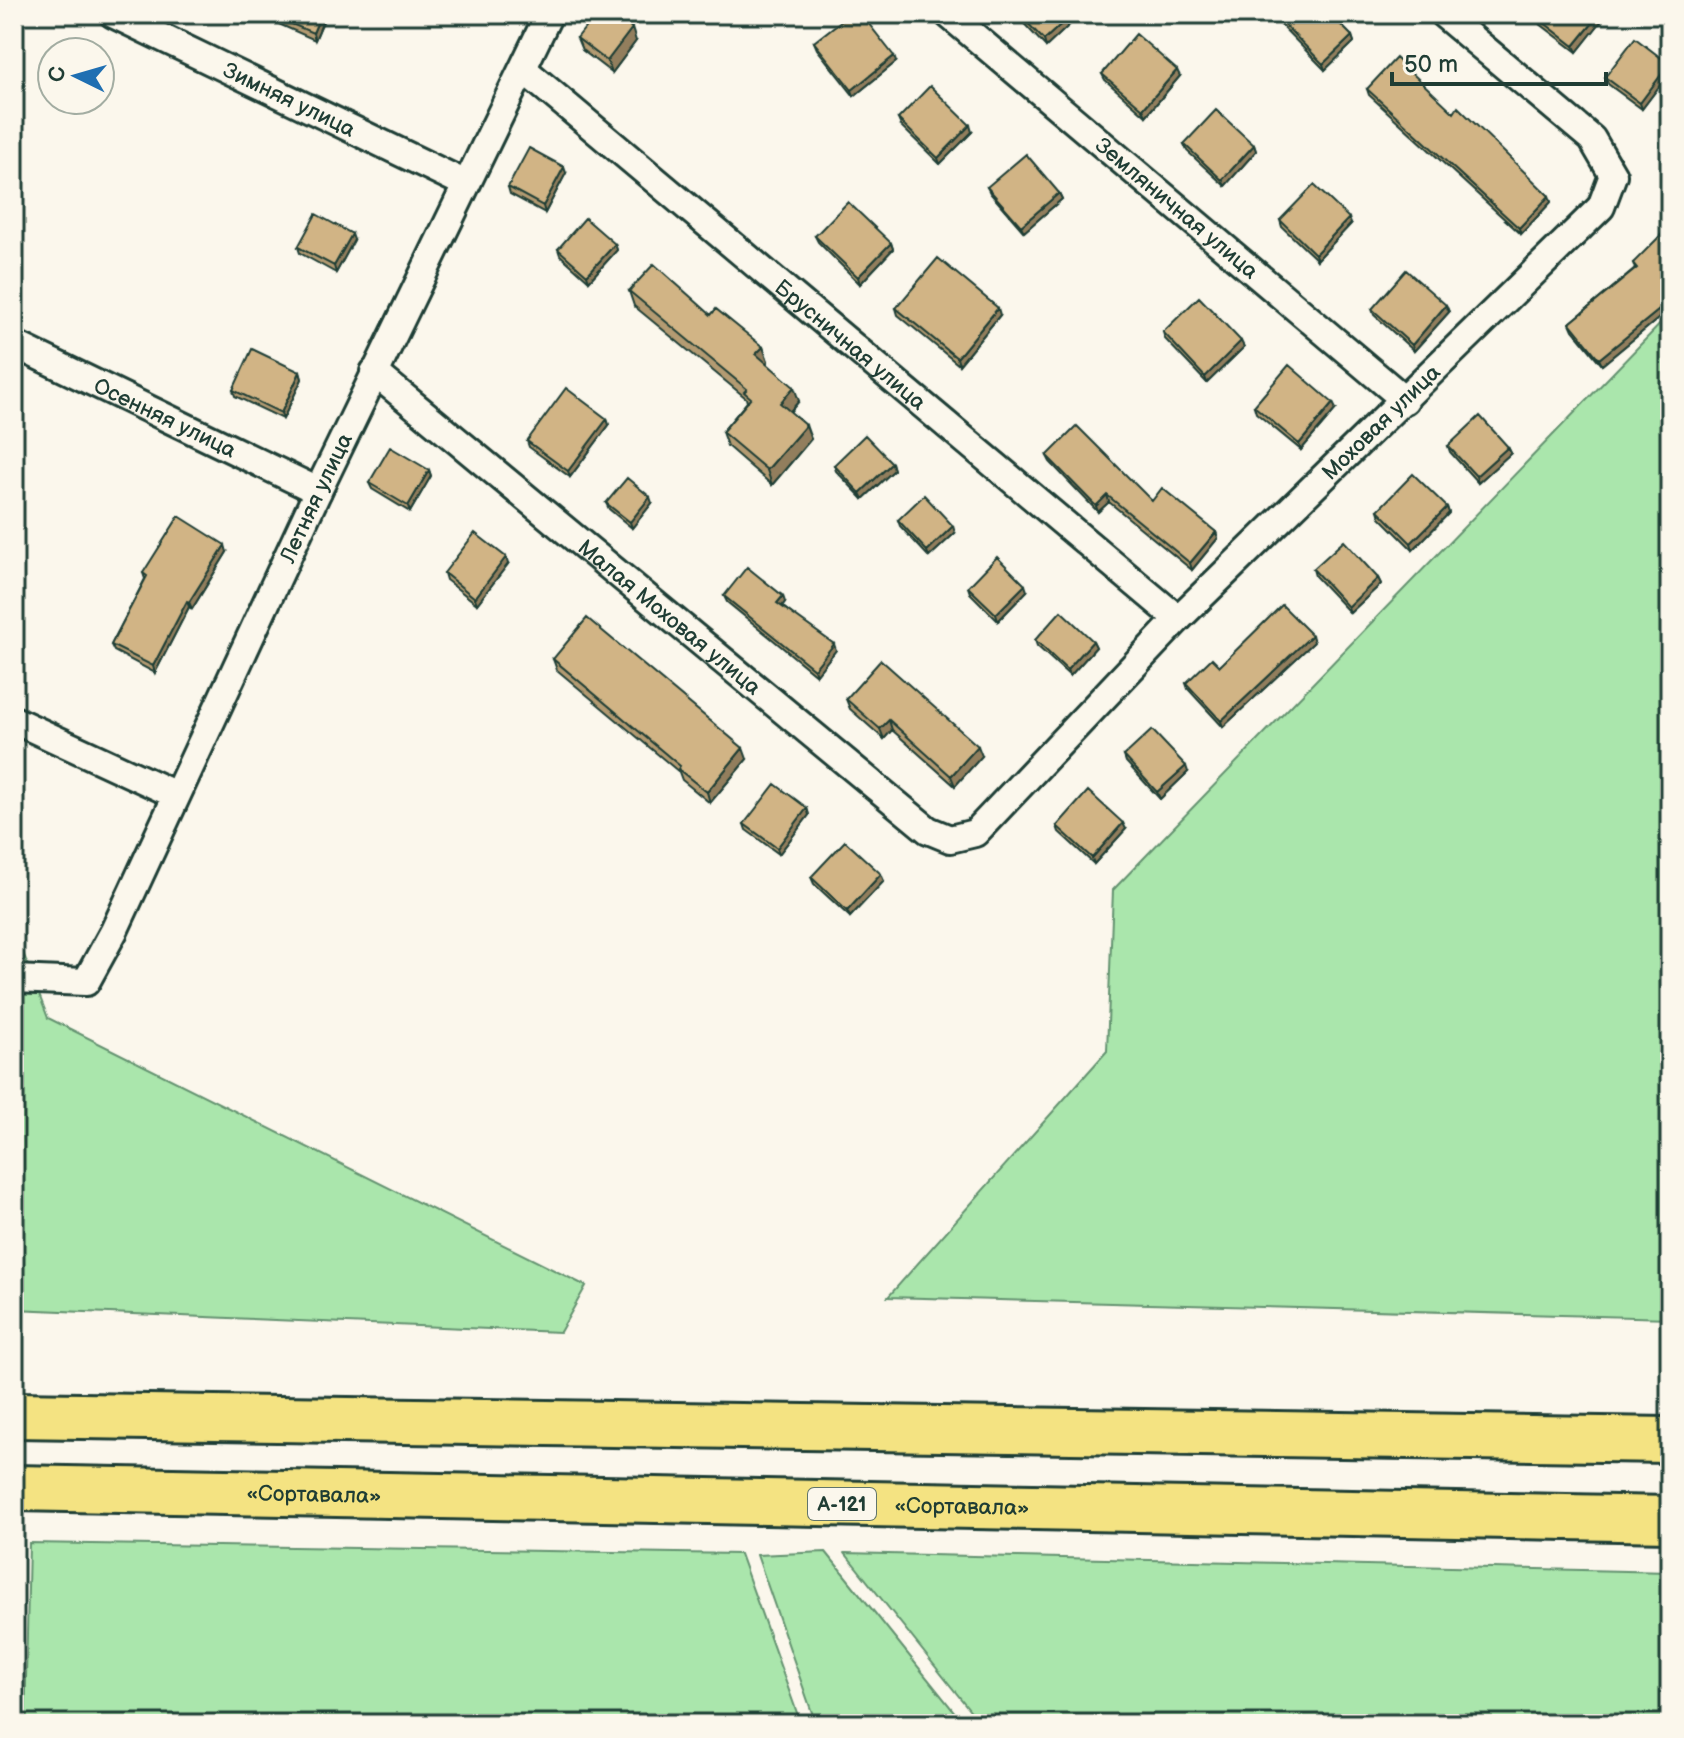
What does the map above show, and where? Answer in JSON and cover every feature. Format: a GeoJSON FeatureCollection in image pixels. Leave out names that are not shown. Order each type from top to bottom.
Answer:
{"type":"FeatureCollection","features":[{"type":"Feature","properties":{"kind":"highway"},"geometry":{"type":"LineString","coordinates":[[14,1415],[1670,1440]]}},
{"type":"Feature","properties":{"kind":"highway","name":"«Сортавала»"},"geometry":{"type":"LineString","coordinates":[[14,1488],[1670,1519]]}},
{"type":"Feature","properties":{"kind":"street","name":"Зимняя улица"},"geometry":{"type":"LineString","coordinates":[[113,14],[466,184]]}},
{"type":"Feature","properties":{"kind":"street","name":"Летняя улица"},"geometry":{"type":"LineString","coordinates":[[14,979],[86,982],[149,862],[176,795],[374,372],[549,14]]}},
{"type":"Feature","properties":{"kind":"street","name":"Земляничная улица"},"geometry":{"type":"LineString","coordinates":[[948,14],[1405,400]]}},
{"type":"Feature","properties":{"kind":"street","name":"Моховая улица"},"geometry":{"type":"LineString","coordinates":[[975,833],[1178,619],[1601,207],[1613,175],[1592,139],[1443,14]]}},
{"type":"Feature","properties":{"kind":"street","name":"Брусничная улица"},"geometry":{"type":"LineString","coordinates":[[523,69],[1178,619]]}},
{"type":"Feature","properties":{"kind":"street","name":"Осенняя улица"},"geometry":{"type":"LineString","coordinates":[[14,344],[318,491]]}},
{"type":"Feature","properties":{"kind":"street","name":"Малая Моховая улица"},"geometry":{"type":"LineString","coordinates":[[374,372],[928,830],[950,839],[975,833]]}},
{"type":"Feature","properties":{"kind":"street"},"geometry":{"type":"LineString","coordinates":[[14,720],[176,795]]}},
{"type":"Feature","properties":{"kind":"green space"},"geometry":{"type":"Polygon","coordinates":[[[1670,314],[1670,1318],[888,1297],[1107,1051],[1113,890],[1670,314]]]}},
{"type":"Feature","properties":{"kind":"green space"},"geometry":{"type":"Polygon","coordinates":[[[14,929],[48,1018],[586,1286],[560,1332],[14,1309],[14,929]]]}},
{"type":"Feature","properties":{"kind":"green space"},"geometry":{"type":"Polygon","coordinates":[[[29,1543],[740,1554],[801,1724],[25,1724],[29,1543]]]}},
{"type":"Feature","properties":{"kind":"green space"},"geometry":{"type":"Polygon","coordinates":[[[826,1552],[964,1724],[816,1724],[757,1555],[826,1552]]]}},
{"type":"Feature","properties":{"kind":"green space"},"geometry":{"type":"Polygon","coordinates":[[[845,1553],[1670,1572],[1670,1724],[981,1724],[845,1553]]]}},
{"type":"Feature","properties":{"kind":"building"},"geometry":{"type":"Polygon","coordinates":[[[268,14],[321,14],[313,33],[268,14]]]}},
{"type":"Feature","properties":{"kind":"building"},"geometry":{"type":"Polygon","coordinates":[[[596,14],[613,14],[632,28],[607,61],[577,38],[596,14]]]}},
{"type":"Feature","properties":{"kind":"building"},"geometry":{"type":"Polygon","coordinates":[[[850,14],[861,14],[894,56],[852,90],[814,42],[850,14]]]}},
{"type":"Feature","properties":{"kind":"building"},"geometry":{"type":"Polygon","coordinates":[[[1019,14],[1072,14],[1044,40],[1019,14]]]}},
{"type":"Feature","properties":{"kind":"building"},"geometry":{"type":"Polygon","coordinates":[[[1274,14],[1330,14],[1352,36],[1323,64],[1274,14]]]}},
{"type":"Feature","properties":{"kind":"building"},"geometry":{"type":"Polygon","coordinates":[[[1533,14],[1600,14],[1574,46],[1533,14]]]}},
{"type":"Feature","properties":{"kind":"building"},"geometry":{"type":"Polygon","coordinates":[[[1136,34],[1177,70],[1143,109],[1102,74],[1136,34]]]}},
{"type":"Feature","properties":{"kind":"building"},"geometry":{"type":"Polygon","coordinates":[[[1635,38],[1669,64],[1640,103],[1605,77],[1635,38]]]}},
{"type":"Feature","properties":{"kind":"building"},"geometry":{"type":"Polygon","coordinates":[[[1396,58],[1454,113],[1458,107],[1549,196],[1519,228],[1367,89],[1396,58]]]}},
{"type":"Feature","properties":{"kind":"building"},"geometry":{"type":"Polygon","coordinates":[[[930,86],[970,125],[938,158],[898,119],[930,86]]]}},
{"type":"Feature","properties":{"kind":"building"},"geometry":{"type":"Polygon","coordinates":[[[1216,110],[1254,145],[1222,180],[1184,144],[1216,110]]]}},
{"type":"Feature","properties":{"kind":"building"},"geometry":{"type":"Polygon","coordinates":[[[529,148],[564,167],[543,206],[508,187],[529,148]]]}},
{"type":"Feature","properties":{"kind":"building"},"geometry":{"type":"Polygon","coordinates":[[[1026,154],[1059,193],[1021,226],[987,187],[1026,154]]]}},
{"type":"Feature","properties":{"kind":"building"},"geometry":{"type":"Polygon","coordinates":[[[1314,185],[1349,218],[1315,254],[1280,220],[1314,185]]]}},
{"type":"Feature","properties":{"kind":"building"},"geometry":{"type":"Polygon","coordinates":[[[848,202],[891,243],[858,277],[815,236],[848,202]]]}},
{"type":"Feature","properties":{"kind":"building"},"geometry":{"type":"Polygon","coordinates":[[[316,214],[352,234],[334,266],[298,247],[316,214]]]}},
{"type":"Feature","properties":{"kind":"building"},"geometry":{"type":"Polygon","coordinates":[[[585,218],[615,244],[587,275],[558,249],[585,218]]]}},
{"type":"Feature","properties":{"kind":"building"},"geometry":{"type":"Polygon","coordinates":[[[1663,233],[1670,240],[1670,301],[1599,359],[1570,323],[1637,268],[1633,263],[1663,233]]]}},
{"type":"Feature","properties":{"kind":"building"},"geometry":{"type":"Polygon","coordinates":[[[938,258],[998,308],[957,358],[896,308],[938,258]]]}},
{"type":"Feature","properties":{"kind":"building"},"geometry":{"type":"Polygon","coordinates":[[[654,264],[711,315],[716,309],[763,347],[756,354],[794,387],[780,403],[806,425],[767,470],[722,432],[751,398],[744,392],[747,389],[629,291],[654,264]]]}},
{"type":"Feature","properties":{"kind":"building"},"geometry":{"type":"Polygon","coordinates":[[[1406,270],[1446,305],[1412,345],[1372,309],[1406,270]]]}},
{"type":"Feature","properties":{"kind":"building"},"geometry":{"type":"Polygon","coordinates":[[[1199,297],[1241,341],[1205,377],[1163,332],[1199,297]]]}},
{"type":"Feature","properties":{"kind":"building"},"geometry":{"type":"Polygon","coordinates":[[[252,349],[300,372],[281,413],[233,390],[252,349]]]}},
{"type":"Feature","properties":{"kind":"building"},"geometry":{"type":"Polygon","coordinates":[[[1289,365],[1333,403],[1299,444],[1254,406],[1289,365]]]}},
{"type":"Feature","properties":{"kind":"building"},"geometry":{"type":"Polygon","coordinates":[[[566,388],[607,419],[568,471],[527,441],[566,388]]]}},
{"type":"Feature","properties":{"kind":"building"},"geometry":{"type":"Polygon","coordinates":[[[1480,416],[1508,447],[1476,476],[1448,446],[1480,416]]]}},
{"type":"Feature","properties":{"kind":"building"},"geometry":{"type":"Polygon","coordinates":[[[1077,426],[1152,501],[1162,488],[1216,532],[1190,563],[1107,495],[1096,506],[1047,456],[1077,426]]]}},
{"type":"Feature","properties":{"kind":"building"},"geometry":{"type":"Polygon","coordinates":[[[865,435],[892,463],[860,493],[834,465],[865,435]]]}},
{"type":"Feature","properties":{"kind":"building"},"geometry":{"type":"Polygon","coordinates":[[[390,447],[429,470],[408,506],[369,483],[390,447]]]}},
{"type":"Feature","properties":{"kind":"building"},"geometry":{"type":"Polygon","coordinates":[[[1413,474],[1447,507],[1411,543],[1378,510],[1413,474]]]}},
{"type":"Feature","properties":{"kind":"building"},"geometry":{"type":"Polygon","coordinates":[[[627,478],[650,497],[630,522],[606,503],[627,478]]]}},
{"type":"Feature","properties":{"kind":"building"},"geometry":{"type":"Polygon","coordinates":[[[924,495],[953,526],[927,551],[898,520],[924,495]]]}},
{"type":"Feature","properties":{"kind":"building"},"geometry":{"type":"Polygon","coordinates":[[[179,516],[225,545],[187,601],[153,666],[111,645],[147,576],[143,573],[179,516]]]}},
{"type":"Feature","properties":{"kind":"building"},"geometry":{"type":"Polygon","coordinates":[[[475,533],[506,557],[475,598],[444,573],[475,533]]]}},
{"type":"Feature","properties":{"kind":"building"},"geometry":{"type":"Polygon","coordinates":[[[1344,541],[1378,578],[1348,607],[1313,569],[1344,541]]]}},
{"type":"Feature","properties":{"kind":"building"},"geometry":{"type":"Polygon","coordinates":[[[997,557],[1025,585],[996,614],[968,587],[997,557]]]}},
{"type":"Feature","properties":{"kind":"building"},"geometry":{"type":"Polygon","coordinates":[[[747,567],[783,596],[777,603],[834,644],[814,669],[724,596],[747,567]]]}},
{"type":"Feature","properties":{"kind":"building"},"geometry":{"type":"Polygon","coordinates":[[[1282,605],[1312,635],[1221,721],[1186,683],[1212,658],[1220,666],[1282,605]]]}},
{"type":"Feature","properties":{"kind":"building"},"geometry":{"type":"Polygon","coordinates":[[[1061,611],[1093,641],[1067,670],[1035,640],[1061,611]]]}},
{"type":"Feature","properties":{"kind":"building"},"geometry":{"type":"Polygon","coordinates":[[[587,618],[743,748],[707,792],[553,659],[587,618]]]}},
{"type":"Feature","properties":{"kind":"building"},"geometry":{"type":"Polygon","coordinates":[[[881,660],[978,746],[951,776],[889,720],[880,729],[846,699],[881,660]]]}},
{"type":"Feature","properties":{"kind":"building"},"geometry":{"type":"Polygon","coordinates":[[[1152,730],[1186,766],[1157,792],[1124,756],[1152,730]]]}},
{"type":"Feature","properties":{"kind":"building"},"geometry":{"type":"Polygon","coordinates":[[[775,784],[807,808],[777,848],[744,824],[775,784]]]}},
{"type":"Feature","properties":{"kind":"building"},"geometry":{"type":"Polygon","coordinates":[[[1088,791],[1123,823],[1092,858],[1057,826],[1088,791]]]}},
{"type":"Feature","properties":{"kind":"building"},"geometry":{"type":"Polygon","coordinates":[[[845,841],[881,874],[847,911],[811,877],[845,841]]]}}]}
